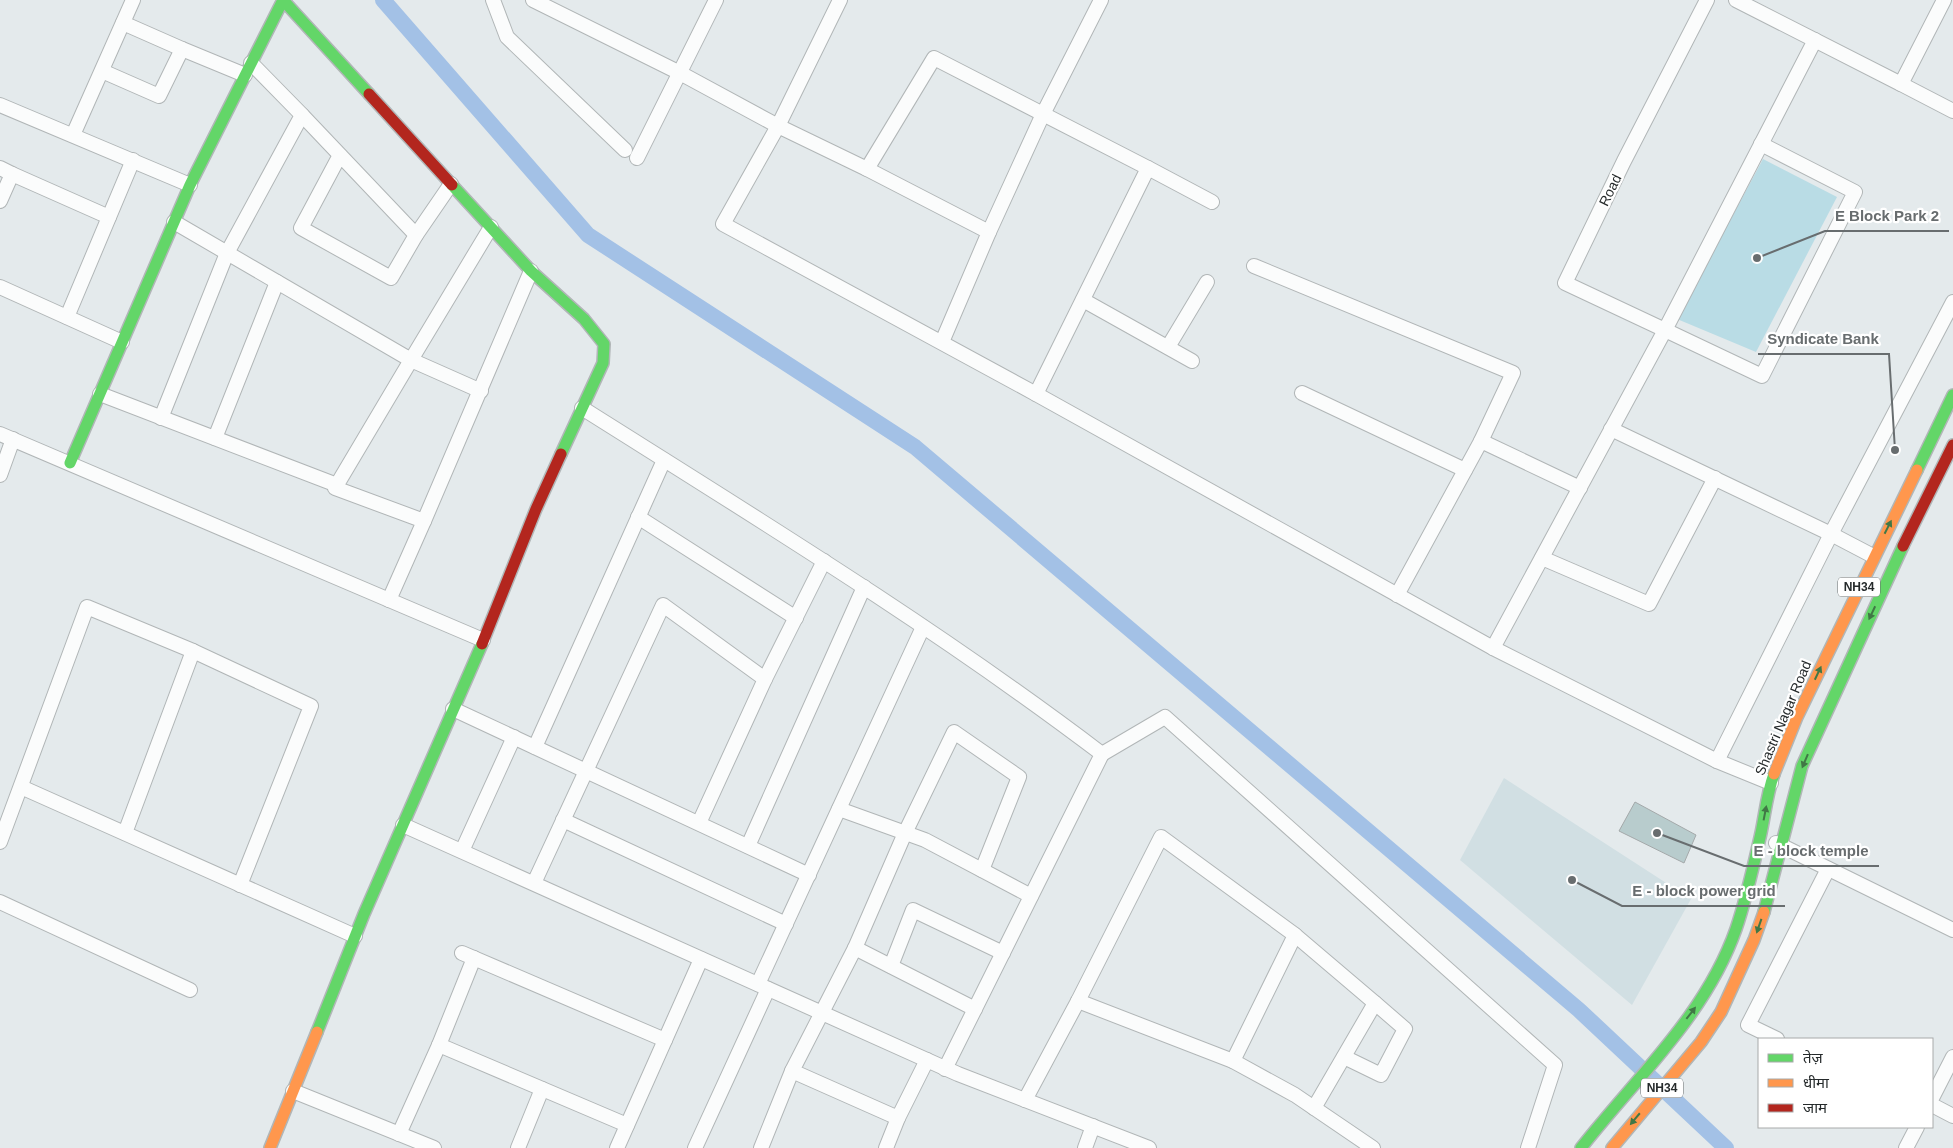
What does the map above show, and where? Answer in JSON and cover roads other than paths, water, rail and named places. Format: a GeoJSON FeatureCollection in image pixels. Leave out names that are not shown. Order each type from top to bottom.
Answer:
{"type":"FeatureCollection","features":[{"type":"Feature","properties":{"kind":"main road"},"geometry":{"type":"LineString","coordinates":[[70,463],[190,185],[283,0],[531,271],[584,319],[604,344],[603,363],[536,510],[483,640],[355,936],[270,1148]]}},
{"type":"Feature","properties":{"kind":"main road","name":"Shastri Nagar Road"},"geometry":{"type":"LineString","coordinates":[[1581,1148],[1662,1051],[1702,1000],[1715,978],[1736,929],[1760,836],[1783,786],[1797,717],[1953,395]]}},
{"type":"Feature","properties":{"kind":"main road","name":"NH34"},"geometry":{"type":"LineString","coordinates":[[1612,1148],[1701,1042],[1721,1012],[1754,940],[1768,900],[1780,845],[1783,786],[1802,766],[1892,568],[1949,460],[1953,445]]}},
{"type":"Feature","properties":{"kind":"main road"},"geometry":{"type":"LineString","coordinates":[[1927,450],[1949,460]]}},
{"type":"Feature","properties":{"kind":"street"},"geometry":{"type":"LineString","coordinates":[[73,135],[133,0]]}},
{"type":"Feature","properties":{"kind":"street"},"geometry":{"type":"LineString","coordinates":[[494,0],[507,38],[625,150]]}},
{"type":"Feature","properties":{"kind":"street"},"geometry":{"type":"LineString","coordinates":[[533,0],[680,73],[778,126],[867,169],[988,232]]}},
{"type":"Feature","properties":{"kind":"street"},"geometry":{"type":"LineString","coordinates":[[637,158],[716,0]]}},
{"type":"Feature","properties":{"kind":"street"},"geometry":{"type":"LineString","coordinates":[[840,0],[778,126],[723,224],[942,342],[1493,648],[1717,761],[1783,786]]}},
{"type":"Feature","properties":{"kind":"street"},"geometry":{"type":"LineString","coordinates":[[942,342],[988,232],[1043,114],[1101,0]]}},
{"type":"Feature","properties":{"kind":"street","name":"Road"},"geometry":{"type":"LineString","coordinates":[[1707,0],[1624,162],[1565,283],[1762,376],[1855,192],[1761,144]]}},
{"type":"Feature","properties":{"kind":"street"},"geometry":{"type":"LineString","coordinates":[[1736,0],[1953,111]]}},
{"type":"Feature","properties":{"kind":"street"},"geometry":{"type":"LineString","coordinates":[[1901,84],[1944,0]]}},
{"type":"Feature","properties":{"kind":"street"},"geometry":{"type":"LineString","coordinates":[[123,23],[182,49],[248,69],[302,115],[416,235]]}},
{"type":"Feature","properties":{"kind":"street"},"geometry":{"type":"LineString","coordinates":[[1493,648],[1665,330],[1815,40]]}},
{"type":"Feature","properties":{"kind":"street"},"geometry":{"type":"LineString","coordinates":[[102,71],[159,96],[182,49]]}},
{"type":"Feature","properties":{"kind":"street"},"geometry":{"type":"LineString","coordinates":[[867,169],[934,58],[1212,202]]}},
{"type":"Feature","properties":{"kind":"street"},"geometry":{"type":"LineString","coordinates":[[0,104],[190,185]]}},
{"type":"Feature","properties":{"kind":"street"},"geometry":{"type":"LineString","coordinates":[[160,418],[227,252],[302,115]]}},
{"type":"Feature","properties":{"kind":"street"},"geometry":{"type":"LineString","coordinates":[[340,155],[302,228],[391,278],[416,235],[451,184]]}},
{"type":"Feature","properties":{"kind":"street"},"geometry":{"type":"LineString","coordinates":[[66,317],[133,160]]}},
{"type":"Feature","properties":{"kind":"street"},"geometry":{"type":"LineString","coordinates":[[1036,394],[1148,168]]}},
{"type":"Feature","properties":{"kind":"street"},"geometry":{"type":"LineString","coordinates":[[0,201],[6,171],[109,217]]}},
{"type":"Feature","properties":{"kind":"street"},"geometry":{"type":"LineString","coordinates":[[174,222],[411,360],[481,391]]}},
{"type":"Feature","properties":{"kind":"street"},"geometry":{"type":"LineString","coordinates":[[424,521],[335,488],[491,227]]}},
{"type":"Feature","properties":{"kind":"street"},"geometry":{"type":"LineString","coordinates":[[1254,266],[1513,373],[1481,441],[1397,595]]}},
{"type":"Feature","properties":{"kind":"street"},"geometry":{"type":"LineString","coordinates":[[389,600],[481,391],[531,271]]}},
{"type":"Feature","properties":{"kind":"street"},"geometry":{"type":"LineString","coordinates":[[215,438],[277,282]]}},
{"type":"Feature","properties":{"kind":"street"},"geometry":{"type":"LineString","coordinates":[[1168,347],[1207,282]]}},
{"type":"Feature","properties":{"kind":"street"},"geometry":{"type":"LineString","coordinates":[[0,287],[122,342]]}},
{"type":"Feature","properties":{"kind":"street"},"geometry":{"type":"LineString","coordinates":[[1083,300],[1192,360]]}},
{"type":"Feature","properties":{"kind":"street"},"geometry":{"type":"LineString","coordinates":[[1717,761],[1831,534],[1953,302]]}},
{"type":"Feature","properties":{"kind":"street"},"geometry":{"type":"LineString","coordinates":[[1302,393],[1465,470]]}},
{"type":"Feature","properties":{"kind":"street"},"geometry":{"type":"LineString","coordinates":[[100,394],[337,485]]}},
{"type":"Feature","properties":{"kind":"street"},"geometry":{"type":"LineString","coordinates":[[582,408],[864,587],[1038,705],[1102,754]]}},
{"type":"Feature","properties":{"kind":"street"},"geometry":{"type":"LineString","coordinates":[[1611,429],[1874,556]]}},
{"type":"Feature","properties":{"kind":"street"},"geometry":{"type":"LineString","coordinates":[[0,475],[6,437],[483,640]]}},
{"type":"Feature","properties":{"kind":"street"},"geometry":{"type":"LineString","coordinates":[[1481,441],[1580,488]]}},
{"type":"Feature","properties":{"kind":"street"},"geometry":{"type":"LineString","coordinates":[[535,747],[664,460]]}},
{"type":"Feature","properties":{"kind":"street"},"geometry":{"type":"LineString","coordinates":[[1542,558],[1649,604],[1715,478]]}},
{"type":"Feature","properties":{"kind":"street"},"geometry":{"type":"LineString","coordinates":[[638,517],[796,618]]}},
{"type":"Feature","properties":{"kind":"street"},"geometry":{"type":"LineString","coordinates":[[699,823],[765,679],[824,561]]}},
{"type":"Feature","properties":{"kind":"street"},"geometry":{"type":"LineString","coordinates":[[748,846],[864,587]]}},
{"type":"Feature","properties":{"kind":"street"},"geometry":{"type":"LineString","coordinates":[[534,884],[585,770],[663,605],[765,679]]}},
{"type":"Feature","properties":{"kind":"street"},"geometry":{"type":"LineString","coordinates":[[0,842],[87,608],[193,651],[311,706],[240,884]]}},
{"type":"Feature","properties":{"kind":"street"},"geometry":{"type":"LineString","coordinates":[[695,1148],[763,986],[786,924],[923,627]]}},
{"type":"Feature","properties":{"kind":"street"},"geometry":{"type":"LineString","coordinates":[[125,833],[193,651]]}},
{"type":"Feature","properties":{"kind":"street"},"geometry":{"type":"LineString","coordinates":[[453,709],[809,874]]}},
{"type":"Feature","properties":{"kind":"street"},"geometry":{"type":"LineString","coordinates":[[945,1069],[1102,754],[1165,717],[1555,1065],[1528,1148]]}},
{"type":"Feature","properties":{"kind":"street"},"geometry":{"type":"LineString","coordinates":[[761,1148],[792,1071],[855,948],[905,832],[954,732],[1019,777],[982,870]]}},
{"type":"Feature","properties":{"kind":"street"},"geometry":{"type":"LineString","coordinates":[[462,851],[514,737]]}},
{"type":"Feature","properties":{"kind":"street"},"geometry":{"type":"LineString","coordinates":[[21,787],[355,936]]}},
{"type":"Feature","properties":{"kind":"street"},"geometry":{"type":"LineString","coordinates":[[839,809],[925,840],[1031,896]]}},
{"type":"Feature","properties":{"kind":"street"},"geometry":{"type":"LineString","coordinates":[[563,820],[786,924]]}},
{"type":"Feature","properties":{"kind":"street"},"geometry":{"type":"LineString","coordinates":[[403,825],[945,1069],[1149,1148]]}},
{"type":"Feature","properties":{"kind":"street"},"geometry":{"type":"LineString","coordinates":[[1760,836],[1953,930]]}},
{"type":"Feature","properties":{"kind":"street"},"geometry":{"type":"LineString","coordinates":[[1025,1100],[1078,1001],[1161,837],[1295,935],[1405,1029],[1381,1075],[1344,1057]]}},
{"type":"Feature","properties":{"kind":"street"},"geometry":{"type":"LineString","coordinates":[[1775,1038],[1748,1025],[1828,868]]}},
{"type":"Feature","properties":{"kind":"street"},"geometry":{"type":"LineString","coordinates":[[0,902],[190,990]]}},
{"type":"Feature","properties":{"kind":"street"},"geometry":{"type":"LineString","coordinates":[[891,966],[913,910],[1003,953]]}},
{"type":"Feature","properties":{"kind":"street"},"geometry":{"type":"LineString","coordinates":[[1233,1060],[1295,935]]}},
{"type":"Feature","properties":{"kind":"street"},"geometry":{"type":"LineString","coordinates":[[855,948],[975,1009]]}},
{"type":"Feature","properties":{"kind":"street"},"geometry":{"type":"LineString","coordinates":[[399,1134],[439,1045],[468,955],[665,1040]]}},
{"type":"Feature","properties":{"kind":"street"},"geometry":{"type":"LineString","coordinates":[[616,1148],[701,959]]}},
{"type":"Feature","properties":{"kind":"street"},"geometry":{"type":"LineString","coordinates":[[1078,1001],[1233,1060],[1295,1095],[1373,1148]]}},
{"type":"Feature","properties":{"kind":"street"},"geometry":{"type":"LineString","coordinates":[[1314,1108],[1375,1003]]}},
{"type":"Feature","properties":{"kind":"street"},"geometry":{"type":"LineString","coordinates":[[439,1045],[627,1125]]}},
{"type":"Feature","properties":{"kind":"street"},"geometry":{"type":"LineString","coordinates":[[1933,1096],[1953,1057]]}},
{"type":"Feature","properties":{"kind":"street"},"geometry":{"type":"LineString","coordinates":[[886,1148],[898,1118],[927,1060]]}},
{"type":"Feature","properties":{"kind":"street"},"geometry":{"type":"LineString","coordinates":[[792,1071],[898,1118]]}},
{"type":"Feature","properties":{"kind":"street"},"geometry":{"type":"LineString","coordinates":[[518,1148],[542,1089]]}},
{"type":"Feature","properties":{"kind":"street"},"geometry":{"type":"LineString","coordinates":[[293,1091],[434,1148]]}},
{"type":"Feature","properties":{"kind":"street"},"geometry":{"type":"LineString","coordinates":[[1933,1106],[1953,1116]]}},
{"type":"Feature","properties":{"kind":"street"},"geometry":{"type":"LineString","coordinates":[[1085,1148],[1094,1126]]}},
{"type":"Feature","properties":{"kind":"street"},"geometry":{"type":"LineString","coordinates":[[1906,1148],[1916,1128]]}},
{"type":"Feature","properties":{"kind":"waterway"},"geometry":{"type":"LineString","coordinates":[[383,0],[588,235],[915,447],[1579,1010],[1726,1148]]}},
{"type":"Feature","properties":{"kind":"place","name":"E Block Park 2"},"geometry":{"type":"Point","coordinates":[1757,258]}},
{"type":"Feature","properties":{"kind":"place","name":"Syndicate Bank"},"geometry":{"type":"Point","coordinates":[1895,450]}},
{"type":"Feature","properties":{"kind":"place","name":"E - block temple"},"geometry":{"type":"Point","coordinates":[1657,833]}},
{"type":"Feature","properties":{"kind":"place","name":"E - block power grid"},"geometry":{"type":"Point","coordinates":[1572,880]}}]}
